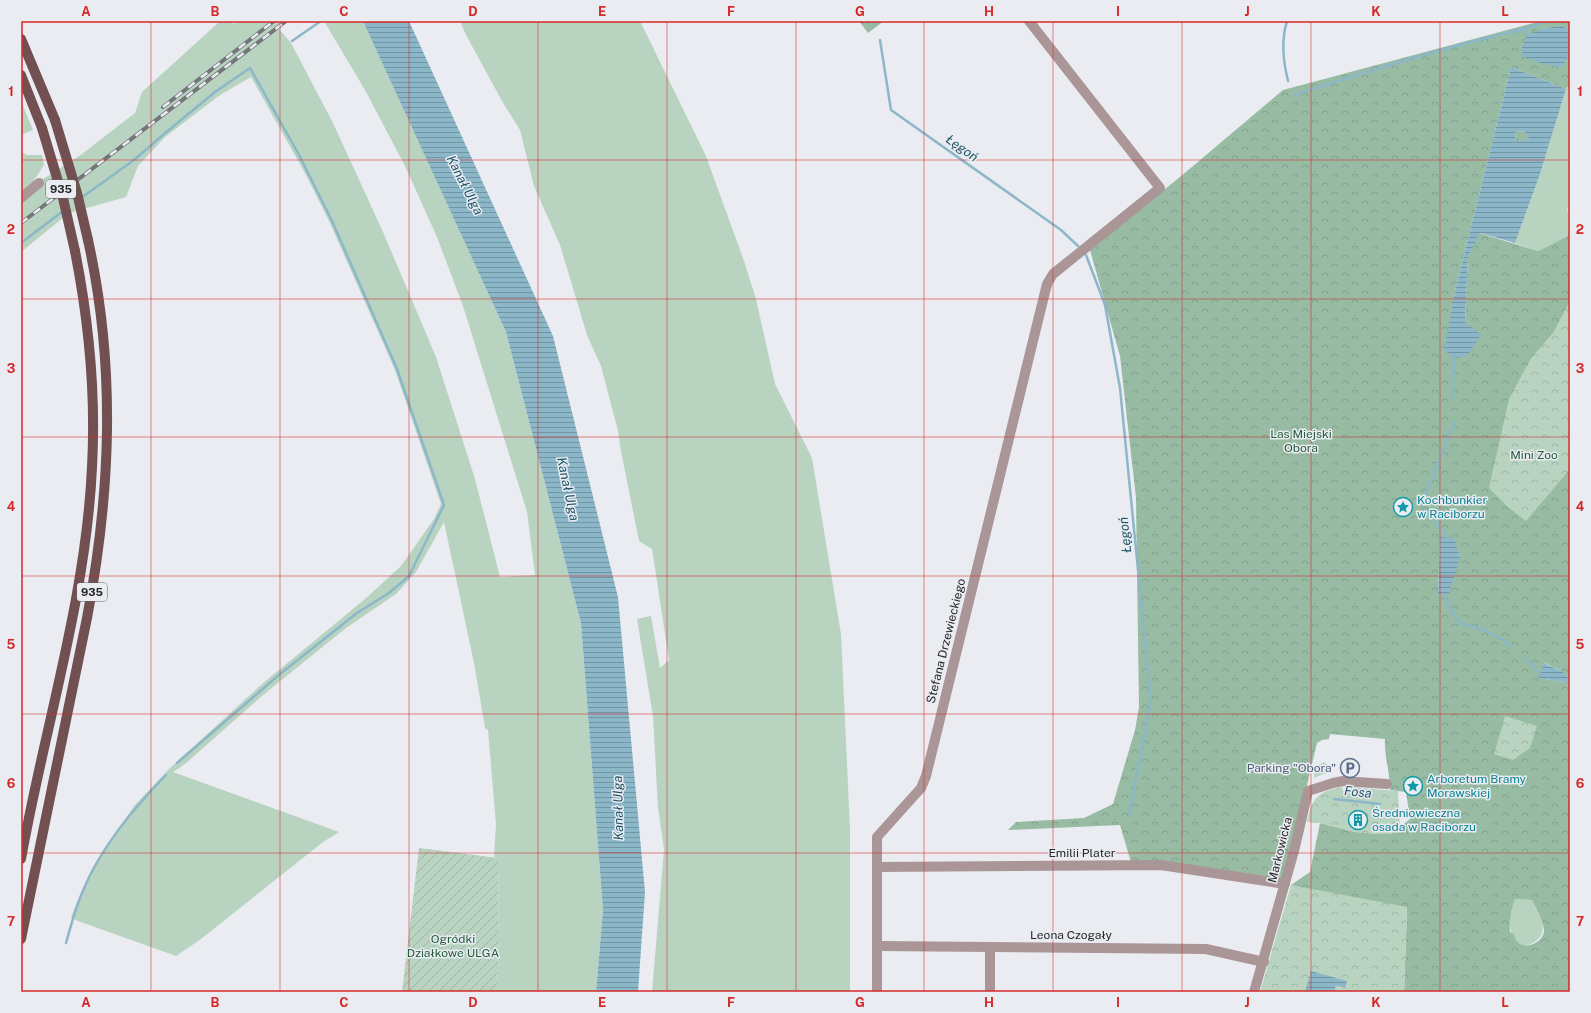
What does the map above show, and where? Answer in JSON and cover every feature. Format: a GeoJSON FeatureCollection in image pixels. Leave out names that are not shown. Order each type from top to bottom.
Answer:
{"type":"FeatureCollection","features":[{"type":"Feature","properties":{"kind":"main road","name":"935"},"geometry":{"type":"LineString","coordinates":[[21,39],[55,120],[77,193],[88,240],[100,312],[107,382],[107,467],[104,512],[95,576],[21,939]]}},
{"type":"Feature","properties":{"kind":"main road","name":"935"},"geometry":{"type":"LineString","coordinates":[[21,75],[42,128],[63,198],[83,292],[89,336],[92,383],[92,468],[85,538],[78,585],[60,678],[39,768],[21,859]]}},
{"type":"Feature","properties":{"kind":"street","name":"Stefana Drzewieckiego"},"geometry":{"type":"LineString","coordinates":[[877,992],[877,837],[921,788],[926,776],[1047,284],[1053,274],[1160,188],[1029,21]]}},
{"type":"Feature","properties":{"kind":"street"},"geometry":{"type":"LineString","coordinates":[[21,198],[39,183]]}},
{"type":"Feature","properties":{"kind":"street","name":"Markowicka"},"geometry":{"type":"LineString","coordinates":[[1254,992],[1264,962],[1285,884],[1308,791],[1333,782],[1343,781],[1386,784]]}},
{"type":"Feature","properties":{"kind":"street","name":"Emilii Plater"},"geometry":{"type":"LineString","coordinates":[[877,867],[1161,865],[1285,884]]}},
{"type":"Feature","properties":{"kind":"street","name":"Leona Czogały"},"geometry":{"type":"LineString","coordinates":[[877,946],[1206,949],[1264,962]]}},
{"type":"Feature","properties":{"kind":"street"},"geometry":{"type":"LineString","coordinates":[[990,947],[990,992]]}},
{"type":"Feature","properties":{"kind":"green space"},"geometry":{"type":"Polygon","coordinates":[[[218,21],[229,21],[234,24],[238,21],[289,21],[279,29],[291,43],[333,123],[383,232],[436,357],[475,479],[500,577],[535,575],[527,512],[463,306],[437,237],[405,166],[365,90],[324,21],[363,21],[366,26],[506,332],[581,623],[603,910],[596,992],[497,992],[499,943],[498,858],[494,857],[496,824],[488,730],[485,728],[474,663],[444,522],[416,572],[396,594],[346,628],[263,695],[185,764],[173,772],[339,832],[323,842],[201,939],[176,956],[78,921],[71,917],[91,870],[134,806],[169,769],[262,684],[365,599],[401,566],[434,519],[441,504],[395,370],[330,223],[306,175],[251,77],[220,95],[165,137],[138,166],[126,197],[69,213],[21,252],[21,152],[27,155],[42,155],[44,165],[31,185],[82,154],[135,113],[142,92],[218,23],[218,21]]]}},
{"type":"Feature","properties":{"kind":"green space"},"geometry":{"type":"Polygon","coordinates":[[[460,21],[640,21],[706,156],[744,261],[756,299],[775,384],[812,458],[841,634],[850,829],[850,992],[652,992],[664,849],[658,808],[653,716],[637,619],[651,616],[660,668],[669,660],[652,549],[639,541],[618,431],[601,366],[587,335],[560,245],[534,186],[520,130],[502,101],[460,21]]]}},
{"type":"Feature","properties":{"kind":"green space"},"geometry":{"type":"Polygon","coordinates":[[[859,21],[884,21],[868,33],[859,21]]]}},
{"type":"Feature","properties":{"kind":"green space","name":"Las Miejski Obora"},"geometry":{"type":"Polygon","coordinates":[[[1541,21],[1570,21],[1570,30],[1563,67],[1570,52],[1570,83],[1566,89],[1511,67],[1455,291],[1451,315],[1465,322],[1468,257],[1479,233],[1538,251],[1570,235],[1570,679],[1563,672],[1545,663],[1539,678],[1570,683],[1570,992],[1404,992],[1407,909],[1317,905],[1291,885],[1310,872],[1320,823],[1355,832],[1391,834],[1410,819],[1406,792],[1390,790],[1385,739],[1330,734],[1329,739],[1322,740],[1317,743],[1284,882],[1131,862],[1120,825],[1008,830],[1016,822],[1084,818],[1113,804],[1135,730],[1139,707],[1136,498],[1120,356],[1090,250],[1186,172],[1283,90],[1541,21]],[[1440,537],[1438,595],[1460,556],[1440,537]],[[1515,899],[1512,907],[1510,932],[1514,934],[1516,940],[1521,944],[1531,945],[1536,943],[1543,935],[1544,930],[1539,914],[1532,900],[1515,899]]]}},
{"type":"Feature","properties":{"kind":"green space"},"geometry":{"type":"Polygon","coordinates":[[[1570,83],[1570,202],[1567,210],[1570,215],[1570,235],[1538,251],[1515,243],[1540,174],[1566,89],[1570,83]]]}},
{"type":"Feature","properties":{"kind":"green space"},"geometry":{"type":"Polygon","coordinates":[[[21,101],[33,130],[21,135],[21,101]]]}},
{"type":"Feature","properties":{"kind":"green space"},"geometry":{"type":"Polygon","coordinates":[[[1524,131],[1530,138],[1523,141],[1515,141],[1516,132],[1524,131]]]}},
{"type":"Feature","properties":{"kind":"green space","name":"Mini Zoo"},"geometry":{"type":"Polygon","coordinates":[[[1569,303],[1570,469],[1526,521],[1508,507],[1489,488],[1509,399],[1531,358],[1553,333],[1569,303]]]}},
{"type":"Feature","properties":{"kind":"green space"},"geometry":{"type":"Polygon","coordinates":[[[1505,716],[1537,726],[1530,748],[1513,760],[1494,754],[1505,716]]]}},
{"type":"Feature","properties":{"kind":"green space"},"geometry":{"type":"Polygon","coordinates":[[[1324,762],[1327,764],[1326,773],[1314,778],[1316,768],[1324,762]]]}},
{"type":"Feature","properties":{"kind":"green space"},"geometry":{"type":"Polygon","coordinates":[[[1342,787],[1343,791],[1349,790],[1349,787],[1398,791],[1400,826],[1391,834],[1372,834],[1355,832],[1320,823],[1307,822],[1311,807],[1317,797],[1327,791],[1342,787]]]}},
{"type":"Feature","properties":{"kind":"green space","name":"Ogródki Działkowe ULGA"},"geometry":{"type":"Polygon","coordinates":[[[419,848],[498,858],[499,943],[497,992],[402,992],[419,848]]]}},
{"type":"Feature","properties":{"kind":"green space"},"geometry":{"type":"Polygon","coordinates":[[[1291,885],[1407,907],[1404,992],[1260,992],[1291,885]]]}},
{"type":"Feature","properties":{"kind":"green space"},"geometry":{"type":"Polygon","coordinates":[[[1515,899],[1532,900],[1542,921],[1543,931],[1541,936],[1529,945],[1519,945],[1510,928],[1511,911],[1515,899]]]}},
{"type":"Feature","properties":{"kind":"water","name":"Kanał Ulga"},"geometry":{"type":"Polygon","coordinates":[[[363,21],[409,21],[553,336],[618,597],[645,892],[638,992],[596,992],[603,910],[581,623],[506,332],[363,21]]]}},
{"type":"Feature","properties":{"kind":"water"},"geometry":{"type":"Polygon","coordinates":[[[1561,26],[1570,30],[1570,52],[1563,67],[1543,64],[1522,56],[1522,46],[1527,35],[1542,29],[1561,26]]]}},
{"type":"Feature","properties":{"kind":"water"},"geometry":{"type":"Polygon","coordinates":[[[1511,67],[1566,89],[1540,174],[1515,243],[1480,233],[1468,257],[1465,322],[1481,335],[1467,356],[1454,358],[1444,350],[1455,291],[1511,67]],[[1524,131],[1516,132],[1515,141],[1523,141],[1529,138],[1524,131]]]}},
{"type":"Feature","properties":{"kind":"water"},"geometry":{"type":"Polygon","coordinates":[[[1440,537],[1454,538],[1460,557],[1449,594],[1438,595],[1440,537]]]}},
{"type":"Feature","properties":{"kind":"water"},"geometry":{"type":"Polygon","coordinates":[[[1544,663],[1563,672],[1570,679],[1570,683],[1538,678],[1544,663]]]}},
{"type":"Feature","properties":{"kind":"water"},"geometry":{"type":"Polygon","coordinates":[[[1311,971],[1347,981],[1345,988],[1336,985],[1334,992],[1305,992],[1311,971]]]}},
{"type":"Feature","properties":{"kind":"waterway"},"geometry":{"type":"LineString","coordinates":[[292,41],[321,21]]}},
{"type":"Feature","properties":{"kind":"waterway"},"geometry":{"type":"LineString","coordinates":[[1287,21],[1283,51],[1288,81]]}},
{"type":"Feature","properties":{"kind":"waterway"},"geometry":{"type":"LineString","coordinates":[[1524,29],[1548,21]]}},
{"type":"Feature","properties":{"kind":"waterway"},"geometry":{"type":"LineString","coordinates":[[1295,95],[1465,43],[1523,29],[1527,35]]}},
{"type":"Feature","properties":{"kind":"waterway","name":"Łęgoń"},"geometry":{"type":"LineString","coordinates":[[880,40],[891,110],[1061,230],[1078,246]]}},
{"type":"Feature","properties":{"kind":"waterway"},"geometry":{"type":"LineString","coordinates":[[81,198],[134,160],[215,92],[250,68],[298,153],[332,221],[397,369],[444,505],[409,576],[389,593],[357,613],[280,674],[177,763]]}},
{"type":"Feature","properties":{"kind":"waterway"},"geometry":{"type":"LineString","coordinates":[[21,243],[63,211]]}},
{"type":"Feature","properties":{"kind":"waterway","name":"Łęgoń"},"geometry":{"type":"LineString","coordinates":[[1086,255],[1105,305],[1120,388],[1151,701],[1129,815]]}},
{"type":"Feature","properties":{"kind":"waterway"},"geometry":{"type":"LineString","coordinates":[[1452,399],[1454,358]]}},
{"type":"Feature","properties":{"kind":"waterway"},"geometry":{"type":"LineString","coordinates":[[1421,506],[1455,421]]}},
{"type":"Feature","properties":{"kind":"waterway"},"geometry":{"type":"LineString","coordinates":[[1425,509],[1447,537]]}},
{"type":"Feature","properties":{"kind":"waterway"},"geometry":{"type":"LineString","coordinates":[[1444,594],[1449,607],[1460,623],[1494,635],[1511,646]]}},
{"type":"Feature","properties":{"kind":"waterway"},"geometry":{"type":"LineString","coordinates":[[1524,658],[1540,673]]}},
{"type":"Feature","properties":{"kind":"waterway"},"geometry":{"type":"LineString","coordinates":[[66,943],[80,899],[89,876],[98,860],[118,830],[141,801],[166,775]]}},
{"type":"Feature","properties":{"kind":"waterway","name":"Fosa"},"geometry":{"type":"LineString","coordinates":[[1334,799],[1380,804]]}},
{"type":"Feature","properties":{"kind":"railway"},"geometry":{"type":"LineString","coordinates":[[163,107],[274,21]]}},
{"type":"Feature","properties":{"kind":"railway"},"geometry":{"type":"LineString","coordinates":[[21,223],[286,21]]}},
{"type":"Feature","properties":{"kind":"place","name":"Kochbunkier w Raciborzu"},"geometry":{"type":"Point","coordinates":[1403,507]}},
{"type":"Feature","properties":{"kind":"place","name":"Parking \"Obora\""},"geometry":{"type":"Point","coordinates":[1350,768]}},
{"type":"Feature","properties":{"kind":"place","name":"Arboretum Bramy Morawskiej"},"geometry":{"type":"Point","coordinates":[1413,786]}},
{"type":"Feature","properties":{"kind":"place","name":"Średniowieczna osada w Raciborzu"},"geometry":{"type":"Point","coordinates":[1358,820]}}]}
